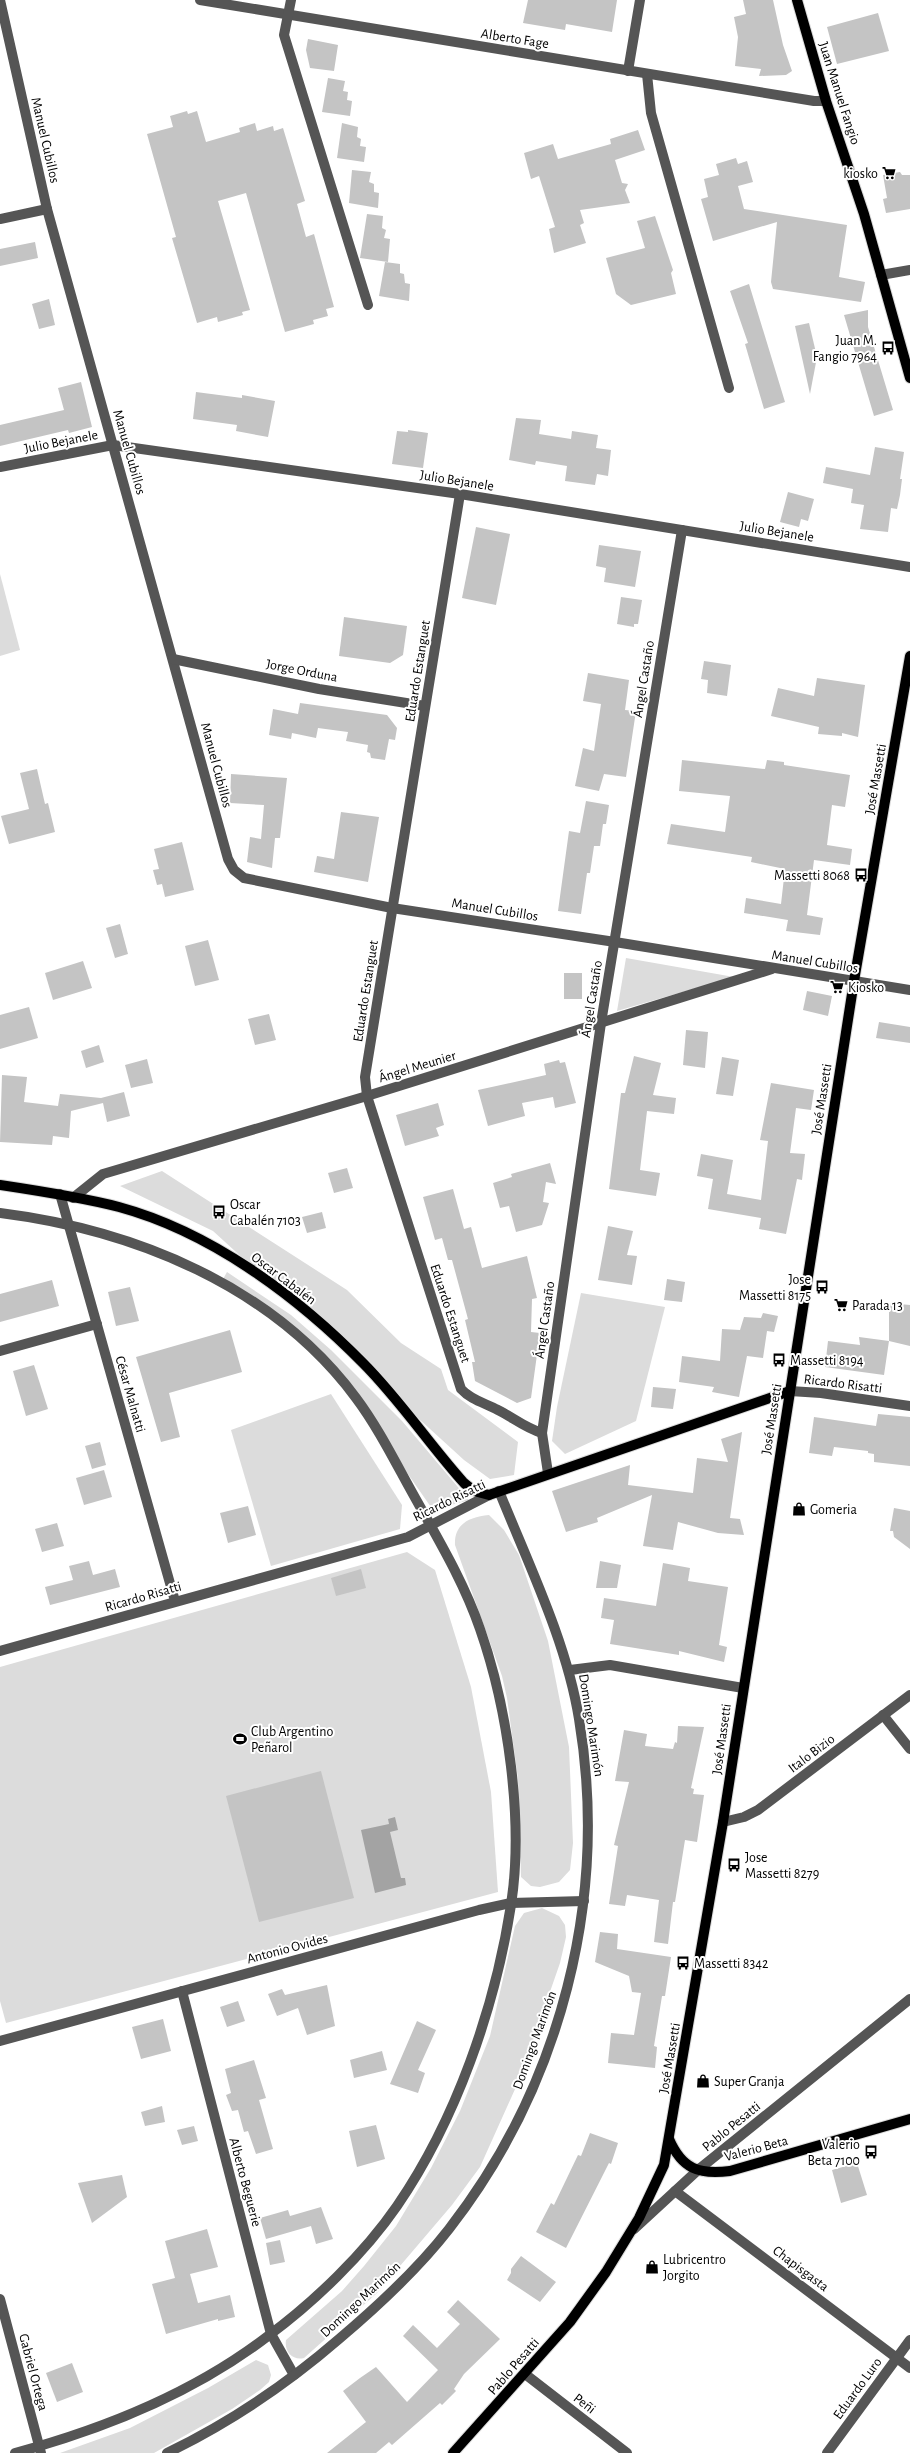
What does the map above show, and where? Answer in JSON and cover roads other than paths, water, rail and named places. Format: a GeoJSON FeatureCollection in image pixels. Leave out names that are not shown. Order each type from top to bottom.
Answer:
{"type":"FeatureCollection","features":[{"type":"Feature","properties":{"kind":"main road","name":"Juan Manuel Fangio"},"geometry":{"type":"LineString","coordinates":[[797,0],[826,101],[852,176],[910,378]]}},
{"type":"Feature","properties":{"kind":"main road","name":"José Massetti"},"geometry":{"type":"LineString","coordinates":[[669,2139],[723,1822],[854,981],[910,656]]}},
{"type":"Feature","properties":{"kind":"main road","name":"Oscar Cabalén"},"geometry":{"type":"LineString","coordinates":[[0,1184],[60,1194],[119,1207],[178,1229],[234,1258],[280,1289],[326,1326],[364,1363],[464,1483],[474,1490],[489,1495]]}},
{"type":"Feature","properties":{"kind":"main road","name":"Ricardo Risatti"},"geometry":{"type":"LineString","coordinates":[[489,1495],[548,1473],[790,1391]]}},
{"type":"Feature","properties":{"kind":"main road","name":"Valerio Beta"},"geometry":{"type":"LineString","coordinates":[[669,2139],[676,2154],[683,2162],[698,2170],[706,2172],[730,2171],[910,2119]]}},
{"type":"Feature","properties":{"kind":"main road","name":"Pablo Pesatti"},"geometry":{"type":"LineString","coordinates":[[453,2453],[570,2322],[606,2272],[657,2184],[664,2165],[669,2139]]}},
{"type":"Feature","properties":{"kind":"street","name":"Manuel Cubillos"},"geometry":{"type":"LineString","coordinates":[[0,0],[47,209],[174,659],[228,859],[234,870],[244,878],[392,908],[615,942],[910,990]]}},
{"type":"Feature","properties":{"kind":"street","name":"Alberto Fage"},"geometry":{"type":"LineString","coordinates":[[200,0],[628,71],[814,101],[826,101]]}},
{"type":"Feature","properties":{"kind":"street"},"geometry":{"type":"LineString","coordinates":[[291,0],[284,35],[368,305]]}},
{"type":"Feature","properties":{"kind":"street"},"geometry":{"type":"LineString","coordinates":[[628,71],[640,0]]}},
{"type":"Feature","properties":{"kind":"street"},"geometry":{"type":"LineString","coordinates":[[647,74],[650,113],[729,388]]}},
{"type":"Feature","properties":{"kind":"street"},"geometry":{"type":"LineString","coordinates":[[0,219],[47,209]]}},
{"type":"Feature","properties":{"kind":"street"},"geometry":{"type":"LineString","coordinates":[[881,275],[910,270]]}},
{"type":"Feature","properties":{"kind":"street","name":"Julio Bejanele"},"geometry":{"type":"LineString","coordinates":[[0,468],[113,445],[460,494],[910,567]]}},
{"type":"Feature","properties":{"kind":"street","name":"Eduardo Estanguet"},"geometry":{"type":"LineString","coordinates":[[460,494],[365,1077],[367,1096],[461,1389],[468,1396],[499,1411],[525,1428],[542,1433]]}},
{"type":"Feature","properties":{"kind":"street","name":"Ángel Castaño"},"geometry":{"type":"LineString","coordinates":[[548,1473],[542,1433],[601,1023],[682,530]]}},
{"type":"Feature","properties":{"kind":"street","name":"Jorge Orduna"},"geometry":{"type":"LineString","coordinates":[[174,659],[319,689],[425,706]]}},
{"type":"Feature","properties":{"kind":"street","name":"Ángel Meunier"},"geometry":{"type":"LineString","coordinates":[[73,1198],[103,1174],[367,1096],[774,969]]}},
{"type":"Feature","properties":{"kind":"street","name":"César Malnatti"},"geometry":{"type":"LineString","coordinates":[[60,1194],[175,1601]]}},
{"type":"Feature","properties":{"kind":"street"},"geometry":{"type":"LineString","coordinates":[[0,1213],[68,1226],[126,1242],[182,1262],[230,1286],[275,1316],[304,1339],[357,1400],[456,1572],[479,1625],[502,1711],[510,1762],[514,1809],[512,1903],[494,1984],[472,2060],[432,2146],[398,2204],[372,2239],[308,2302],[271,2334],[239,2357],[196,2382],[140,2410],[40,2450],[15,2453]]}},
{"type":"Feature","properties":{"kind":"street"},"geometry":{"type":"LineString","coordinates":[[0,1351],[97,1324]]}},
{"type":"Feature","properties":{"kind":"street","name":"Ricardo Risatti"},"geometry":{"type":"LineString","coordinates":[[790,1391],[820,1393],[910,1406]]}},
{"type":"Feature","properties":{"kind":"street","name":"Domingo Marimón"},"geometry":{"type":"LineString","coordinates":[[167,2453],[229,2420],[294,2375],[362,2319],[406,2276],[449,2230],[484,2177],[514,2126],[542,2064],[565,2002],[579,1940],[584,1901],[588,1836],[587,1785],[579,1719],[570,1670],[499,1491]]}},
{"type":"Feature","properties":{"kind":"street","name":"Ricardo Risatti"},"geometry":{"type":"LineString","coordinates":[[0,1651],[408,1537],[489,1495]]}},
{"type":"Feature","properties":{"kind":"street"},"geometry":{"type":"LineString","coordinates":[[570,1670],[610,1665],[743,1688]]}},
{"type":"Feature","properties":{"kind":"street","name":"Italo Bizio"},"geometry":{"type":"LineString","coordinates":[[723,1822],[744,1817],[758,1810],[910,1695]]}},
{"type":"Feature","properties":{"kind":"street"},"geometry":{"type":"LineString","coordinates":[[883,1715],[910,1749]]}},
{"type":"Feature","properties":{"kind":"street","name":"Antonio Ovides"},"geometry":{"type":"LineString","coordinates":[[0,2041],[512,1903],[584,1901]]}},
{"type":"Feature","properties":{"kind":"street","name":"Alberto Beguerie"},"geometry":{"type":"LineString","coordinates":[[182,1991],[271,2334],[294,2375]]}},
{"type":"Feature","properties":{"kind":"street","name":"Pablo Pesatti"},"geometry":{"type":"LineString","coordinates":[[629,2234],[698,2170],[910,1999]]}},
{"type":"Feature","properties":{"kind":"street","name":"Chapisgasta"},"geometry":{"type":"LineString","coordinates":[[675,2191],[910,2368]]}},
{"type":"Feature","properties":{"kind":"street","name":"Gabriel Ortega"},"geometry":{"type":"LineString","coordinates":[[0,2299],[40,2450]]}},
{"type":"Feature","properties":{"kind":"street","name":"Eduardo Luro"},"geometry":{"type":"LineString","coordinates":[[827,2453],[910,2340]]}},
{"type":"Feature","properties":{"kind":"street","name":"Peñi"},"geometry":{"type":"LineString","coordinates":[[525,2374],[627,2453]]}},
{"type":"Feature","properties":{"kind":"place","name":"kiosko"},"geometry":{"type":"Point","coordinates":[889,173]}},
{"type":"Feature","properties":{"kind":"place","name":"Juan M. Fangio 7964"},"geometry":{"type":"Point","coordinates":[888,348]}},
{"type":"Feature","properties":{"kind":"place","name":"Massetti 8068"},"geometry":{"type":"Point","coordinates":[861,875]}},
{"type":"Feature","properties":{"kind":"place","name":"Kiosko"},"geometry":{"type":"Point","coordinates":[837,987]}},
{"type":"Feature","properties":{"kind":"place","name":"Oscar Cabalén 7103"},"geometry":{"type":"Point","coordinates":[219,1212]}},
{"type":"Feature","properties":{"kind":"place","name":"Jose Massetti 8175"},"geometry":{"type":"Point","coordinates":[822,1287]}},
{"type":"Feature","properties":{"kind":"place","name":"Parada 13"},"geometry":{"type":"Point","coordinates":[841,1305]}},
{"type":"Feature","properties":{"kind":"place","name":"Massetti 8194"},"geometry":{"type":"Point","coordinates":[779,1360]}},
{"type":"Feature","properties":{"kind":"place","name":"Gomeria"},"geometry":{"type":"Point","coordinates":[799,1509]}},
{"type":"Feature","properties":{"kind":"place","name":"Club Argentino Peñarol"},"geometry":{"type":"Point","coordinates":[240,1739]}},
{"type":"Feature","properties":{"kind":"place","name":"Jose Massetti 8279"},"geometry":{"type":"Point","coordinates":[734,1865]}},
{"type":"Feature","properties":{"kind":"place","name":"Massetti 8342"},"geometry":{"type":"Point","coordinates":[683,1963]}},
{"type":"Feature","properties":{"kind":"place","name":"Super Granja"},"geometry":{"type":"Point","coordinates":[703,2081]}},
{"type":"Feature","properties":{"kind":"place","name":"Valerio Beta 7100"},"geometry":{"type":"Point","coordinates":[871,2152]}},
{"type":"Feature","properties":{"kind":"place","name":"Lubricentro Jorgito"},"geometry":{"type":"Point","coordinates":[652,2267]}}]}
